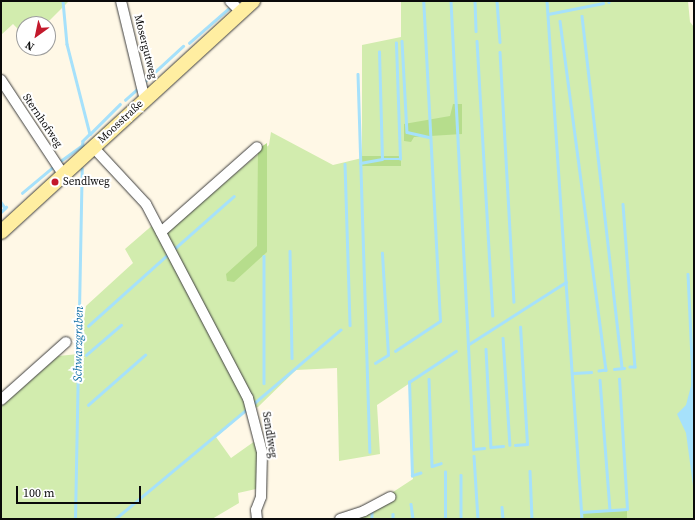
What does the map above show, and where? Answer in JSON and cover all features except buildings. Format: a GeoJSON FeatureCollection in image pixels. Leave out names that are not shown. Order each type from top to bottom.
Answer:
{"type":"FeatureCollection","features":[{"type":"Feature","properties":{"kind":"street","name":"Mosergutweg"},"geometry":{"type":"LineString","coordinates":[[121,1],[145,100]]}},
{"type":"Feature","properties":{"kind":"street"},"geometry":{"type":"LineString","coordinates":[[230,1],[241,12]]}},
{"type":"Feature","properties":{"kind":"street","name":"Moosstraße"},"geometry":{"type":"LineString","coordinates":[[1,232],[253,1]]}},
{"type":"Feature","properties":{"kind":"street","name":"Sternhofweg"},"geometry":{"type":"LineString","coordinates":[[1,80],[63,174]]}},
{"type":"Feature","properties":{"kind":"street","name":"Sendlweg"},"geometry":{"type":"LineString","coordinates":[[93,147],[146,204],[254,410],[262,452],[261,497],[256,510],[257,519]]}},
{"type":"Feature","properties":{"kind":"street"},"geometry":{"type":"LineString","coordinates":[[161,232],[257,147]]}},
{"type":"Feature","properties":{"kind":"street"},"geometry":{"type":"LineString","coordinates":[[1,400],[66,342]]}},
{"type":"Feature","properties":{"kind":"street"},"geometry":{"type":"LineString","coordinates":[[340,519],[364,511],[390,497]]}},
{"type":"Feature","properties":{"kind":"green space"},"geometry":{"type":"Polygon","coordinates":[[[1,1],[69,1],[54,16],[16,16],[16,27],[13,24],[1,35],[1,1]]]}},
{"type":"Feature","properties":{"kind":"green space"},"geometry":{"type":"Polygon","coordinates":[[[401,1],[688,1],[690,22],[694,27],[694,519],[335,519],[390,494],[413,479],[410,383],[377,405],[380,454],[339,461],[337,368],[296,370],[258,407],[249,409],[216,437],[231,458],[259,438],[260,488],[238,493],[239,503],[212,519],[1,519],[1,407],[58,356],[79,354],[86,306],[133,263],[125,249],[155,223],[167,232],[269,145],[271,132],[333,165],[362,158],[362,45],[401,37],[401,1]]]}},
{"type":"Feature","properties":{"kind":"green space"},"geometry":{"type":"Polygon","coordinates":[[[453,104],[462,104],[462,134],[414,137],[411,142],[404,141],[404,124],[450,116],[453,104]]]}},
{"type":"Feature","properties":{"kind":"green space"},"geometry":{"type":"Polygon","coordinates":[[[267,143],[267,252],[234,282],[227,281],[226,274],[257,246],[258,149],[267,143]]]}},
{"type":"Feature","properties":{"kind":"green space"},"geometry":{"type":"Polygon","coordinates":[[[361,156],[401,156],[401,166],[361,166],[361,156]]]}},
{"type":"Feature","properties":{"kind":"green space"},"geometry":{"type":"Polygon","coordinates":[[[627,511],[627,519],[583,519],[583,513],[627,511]]]}},
{"type":"Feature","properties":{"kind":"water"},"geometry":{"type":"Polygon","coordinates":[[[691,358],[694,362],[694,493],[686,433],[677,414],[686,405],[691,386],[691,358]]]}},
{"type":"Feature","properties":{"kind":"waterway","name":"Schwarzgraben"},"geometry":{"type":"LineString","coordinates":[[63,1],[67,44],[90,134],[83,141],[82,149]]}},
{"type":"Feature","properties":{"kind":"waterway"},"geometry":{"type":"LineString","coordinates":[[395,351],[440,321],[423,1]]}},
{"type":"Feature","properties":{"kind":"waterway"},"geometry":{"type":"LineString","coordinates":[[451,1],[474,449],[484,448]]}},
{"type":"Feature","properties":{"kind":"waterway"},"geometry":{"type":"LineString","coordinates":[[475,1],[476,31]]}},
{"type":"Feature","properties":{"kind":"waterway"},"geometry":{"type":"LineString","coordinates":[[497,1],[500,42]]}},
{"type":"Feature","properties":{"kind":"waterway"},"geometry":{"type":"LineString","coordinates":[[547,1],[582,519]]}},
{"type":"Feature","properties":{"kind":"waterway"},"geometry":{"type":"LineString","coordinates":[[548,14],[603,3]]}},
{"type":"Feature","properties":{"kind":"waterway"},"geometry":{"type":"LineString","coordinates":[[189,43],[228,9]]}},
{"type":"Feature","properties":{"kind":"waterway"},"geometry":{"type":"LineString","coordinates":[[582,16],[622,368]]}},
{"type":"Feature","properties":{"kind":"waterway"},"geometry":{"type":"LineString","coordinates":[[560,21],[606,370],[599,371]]}},
{"type":"Feature","properties":{"kind":"waterway"},"geometry":{"type":"LineString","coordinates":[[402,41],[407,132],[428,137]]}},
{"type":"Feature","properties":{"kind":"waterway"},"geometry":{"type":"LineString","coordinates":[[477,41],[493,316]]}},
{"type":"Feature","properties":{"kind":"waterway"},"geometry":{"type":"LineString","coordinates":[[382,159],[400,159],[396,43]]}},
{"type":"Feature","properties":{"kind":"waterway"},"geometry":{"type":"LineString","coordinates":[[144,82],[183,46]]}},
{"type":"Feature","properties":{"kind":"waterway"},"geometry":{"type":"LineString","coordinates":[[360,163],[382,159],[379,52]]}},
{"type":"Feature","properties":{"kind":"waterway"},"geometry":{"type":"LineString","coordinates":[[500,52],[514,302]]}},
{"type":"Feature","properties":{"kind":"waterway"},"geometry":{"type":"LineString","coordinates":[[358,74],[370,452]]}},
{"type":"Feature","properties":{"kind":"waterway"},"geometry":{"type":"LineString","coordinates":[[125,100],[136,90]]}},
{"type":"Feature","properties":{"kind":"waterway"},"geometry":{"type":"LineString","coordinates":[[90,134],[120,104]]}},
{"type":"Feature","properties":{"kind":"waterway"},"geometry":{"type":"LineString","coordinates":[[59,162],[82,145]]}},
{"type":"Feature","properties":{"kind":"waterway"},"geometry":{"type":"LineString","coordinates":[[345,164],[350,325]]}},
{"type":"Feature","properties":{"kind":"waterway"},"geometry":{"type":"LineString","coordinates":[[22,193],[53,167]]}},
{"type":"Feature","properties":{"kind":"waterway","name":"Schwarzgraben"},"geometry":{"type":"LineString","coordinates":[[75,519],[82,169]]}},
{"type":"Feature","properties":{"kind":"waterway"},"geometry":{"type":"LineString","coordinates":[[173,250],[234,196]]}},
{"type":"Feature","properties":{"kind":"waterway"},"geometry":{"type":"LineString","coordinates":[[1,202],[5,208]]}},
{"type":"Feature","properties":{"kind":"waterway"},"geometry":{"type":"LineString","coordinates":[[623,204],[635,367],[630,367]]}},
{"type":"Feature","properties":{"kind":"waterway"},"geometry":{"type":"LineString","coordinates":[[1,212],[6,207]]}},
{"type":"Feature","properties":{"kind":"waterway"},"geometry":{"type":"LineString","coordinates":[[290,251],[292,358]]}},
{"type":"Feature","properties":{"kind":"waterway"},"geometry":{"type":"LineString","coordinates":[[375,363],[388,355],[382,253]]}},
{"type":"Feature","properties":{"kind":"waterway"},"geometry":{"type":"LineString","coordinates":[[88,326],[167,255]]}},
{"type":"Feature","properties":{"kind":"waterway"},"geometry":{"type":"LineString","coordinates":[[264,256],[264,383]]}},
{"type":"Feature","properties":{"kind":"waterway"},"geometry":{"type":"LineString","coordinates":[[688,274],[692,359]]}},
{"type":"Feature","properties":{"kind":"waterway"},"geometry":{"type":"LineString","coordinates":[[469,344],[566,282]]}},
{"type":"Feature","properties":{"kind":"waterway"},"geometry":{"type":"LineString","coordinates":[[86,355],[121,325]]}},
{"type":"Feature","properties":{"kind":"waterway"},"geometry":{"type":"LineString","coordinates":[[515,445],[527,444],[520,327]]}},
{"type":"Feature","properties":{"kind":"waterway","name":"Schwarzgraben"},"geometry":{"type":"LineString","coordinates":[[252,405],[340,330]]}},
{"type":"Feature","properties":{"kind":"waterway"},"geometry":{"type":"LineString","coordinates":[[503,338],[510,445]]}},
{"type":"Feature","properties":{"kind":"waterway"},"geometry":{"type":"LineString","coordinates":[[486,349],[491,447],[503,446]]}},
{"type":"Feature","properties":{"kind":"waterway"},"geometry":{"type":"LineString","coordinates":[[421,473],[412,476],[409,382],[456,351]]}},
{"type":"Feature","properties":{"kind":"waterway"},"geometry":{"type":"LineString","coordinates":[[88,405],[145,355]]}},
{"type":"Feature","properties":{"kind":"waterway"},"geometry":{"type":"LineString","coordinates":[[614,369],[624,368]]}},
{"type":"Feature","properties":{"kind":"waterway"},"geometry":{"type":"LineString","coordinates":[[574,373],[591,372]]}},
{"type":"Feature","properties":{"kind":"waterway"},"geometry":{"type":"LineString","coordinates":[[429,379],[432,466],[441,463]]}},
{"type":"Feature","properties":{"kind":"waterway"},"geometry":{"type":"LineString","coordinates":[[581,512],[627,509],[619,379]]}},
{"type":"Feature","properties":{"kind":"waterway"},"geometry":{"type":"LineString","coordinates":[[600,380],[610,510]]}},
{"type":"Feature","properties":{"kind":"waterway","name":"Schwarzgraben"},"geometry":{"type":"LineString","coordinates":[[115,519],[248,408]]}},
{"type":"Feature","properties":{"kind":"waterway"},"geometry":{"type":"LineString","coordinates":[[474,456],[478,519]]}},
{"type":"Feature","properties":{"kind":"waterway"},"geometry":{"type":"LineString","coordinates":[[530,471],[532,519]]}},
{"type":"Feature","properties":{"kind":"waterway"},"geometry":{"type":"LineString","coordinates":[[445,472],[445,519]]}},
{"type":"Feature","properties":{"kind":"waterway"},"geometry":{"type":"LineString","coordinates":[[461,475],[461,519]]}},
{"type":"Feature","properties":{"kind":"waterway"},"geometry":{"type":"LineString","coordinates":[[411,504],[413,519]]}},
{"type":"Feature","properties":{"kind":"waterway"},"geometry":{"type":"LineString","coordinates":[[502,507],[503,519]]}},
{"type":"Feature","properties":{"kind":"waterway"},"geometry":{"type":"LineString","coordinates":[[372,512],[372,519]]}},
{"type":"Feature","properties":{"kind":"waterway"},"geometry":{"type":"LineString","coordinates":[[393,514],[393,519]]}},
{"type":"Feature","properties":{"kind":"place","name":"Sendlweg"},"geometry":{"type":"Point","coordinates":[55,182]}}]}
